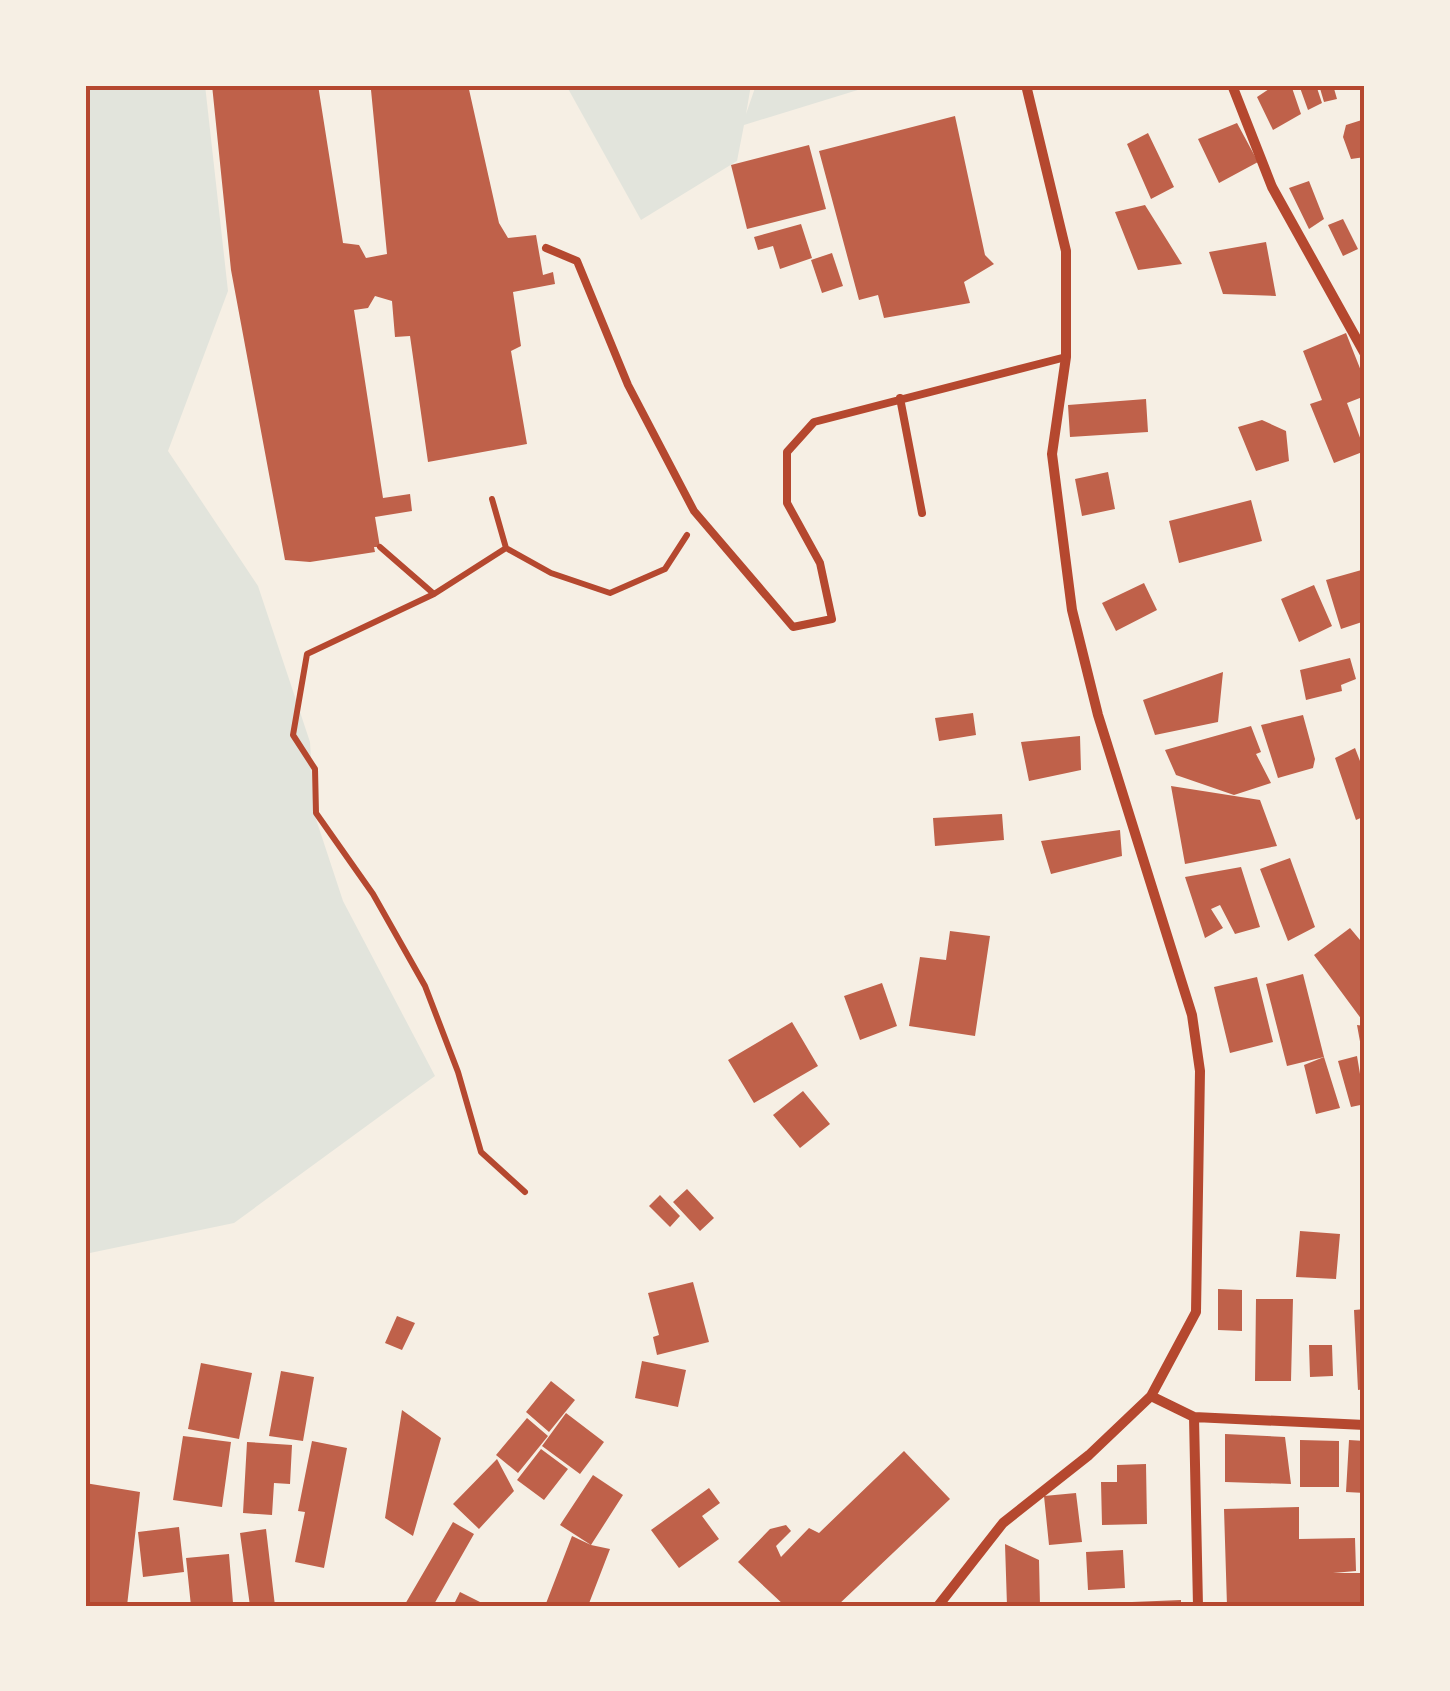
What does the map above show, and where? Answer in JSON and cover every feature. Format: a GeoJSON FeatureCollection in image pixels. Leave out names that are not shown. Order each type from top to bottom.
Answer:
{"type":"FeatureCollection","features":[{"type":"Feature","properties":{"kind":"street"},"geometry":{"type":"LineString","coordinates":[[938,1606],[1003,1523],[1089,1455],[1151,1396],[1196,1312],[1200,1071],[1192,1015],[1098,714],[1072,610],[1052,454],[1066,357],[1066,251],[1026,85]]}},
{"type":"Feature","properties":{"kind":"street"},"geometry":{"type":"LineString","coordinates":[[1232,85],[1272,187],[1365,354]]}},
{"type":"Feature","properties":{"kind":"street"},"geometry":{"type":"LineString","coordinates":[[1151,1396],[1194,1416],[1365,1424]]}},
{"type":"Feature","properties":{"kind":"street"},"geometry":{"type":"LineString","coordinates":[[1194,1416],[1198,1606]]}},
{"type":"Feature","properties":{"kind":"lane"},"geometry":{"type":"LineString","coordinates":[[546,248],[577,261],[628,385],[699,518],[793,627],[832,618],[820,563],[787,503],[787,452],[814,422],[900,398],[999,378],[1066,357]]}},
{"type":"Feature","properties":{"kind":"lane"},"geometry":{"type":"LineString","coordinates":[[900,398],[922,513]]}},
{"type":"Feature","properties":{"kind":"path"},"geometry":{"type":"LineString","coordinates":[[492,499],[506,548],[551,573],[610,593],[665,569],[699,518]]}},
{"type":"Feature","properties":{"kind":"path"},"geometry":{"type":"LineString","coordinates":[[380,547],[434,594]]}},
{"type":"Feature","properties":{"kind":"path"},"geometry":{"type":"LineString","coordinates":[[506,548],[434,594],[307,654],[293,735],[316,769],[316,813],[374,894],[425,986],[458,1072],[481,1152],[525,1192]]}},
{"type":"Feature","properties":{"kind":"shaded area"},"geometry":{"type":"Polygon","coordinates":[[[85,85],[205,85],[228,291],[168,451],[258,586],[310,742],[314,813],[343,901],[435,1076],[234,1223],[85,1254],[85,85]]]}},
{"type":"Feature","properties":{"kind":"shaded area"},"geometry":{"type":"Polygon","coordinates":[[[566,85],[751,85],[746,114],[756,85],[874,85],[744,125],[737,161],[641,220],[566,85]]]}},
{"type":"Feature","properties":{"kind":"building"},"geometry":{"type":"Polygon","coordinates":[[[212,85],[318,85],[343,243],[359,245],[366,258],[387,254],[371,90],[468,85],[499,223],[508,238],[536,235],[543,275],[553,272],[555,284],[513,292],[521,346],[511,351],[527,444],[428,462],[410,336],[395,337],[392,301],[375,296],[368,308],[354,310],[383,498],[410,494],[412,511],[375,517],[380,547],[374,547],[375,552],[310,562],[285,560],[231,270],[212,85]]]}},
{"type":"Feature","properties":{"kind":"building"},"geometry":{"type":"Polygon","coordinates":[[[1275,85],[1291,85],[1301,114],[1273,130],[1257,97],[1275,85]]]}},
{"type":"Feature","properties":{"kind":"building"},"geometry":{"type":"Polygon","coordinates":[[[1299,85],[1316,85],[1322,103],[1308,110],[1299,85]]]}},
{"type":"Feature","properties":{"kind":"building"},"geometry":{"type":"Polygon","coordinates":[[[1319,85],[1333,85],[1337,99],[1324,102],[1319,85]]]}},
{"type":"Feature","properties":{"kind":"building"},"geometry":{"type":"Polygon","coordinates":[[[955,116],[985,255],[994,264],[964,282],[970,303],[884,318],[878,295],[859,300],[819,151],[955,116]]]}},
{"type":"Feature","properties":{"kind":"building"},"geometry":{"type":"Polygon","coordinates":[[[1365,119],[1365,157],[1351,159],[1343,137],[1346,125],[1365,119]]]}},
{"type":"Feature","properties":{"kind":"building"},"geometry":{"type":"Polygon","coordinates":[[[1237,123],[1258,162],[1219,183],[1198,139],[1237,123]]]}},
{"type":"Feature","properties":{"kind":"building"},"geometry":{"type":"Polygon","coordinates":[[[1148,133],[1174,187],[1151,199],[1127,144],[1148,133]]]}},
{"type":"Feature","properties":{"kind":"building"},"geometry":{"type":"Polygon","coordinates":[[[809,145],[826,209],[747,229],[731,165],[809,145]]]}},
{"type":"Feature","properties":{"kind":"building"},"geometry":{"type":"Polygon","coordinates":[[[1309,181],[1324,219],[1309,229],[1289,188],[1309,181]]]}},
{"type":"Feature","properties":{"kind":"building"},"geometry":{"type":"Polygon","coordinates":[[[1145,205],[1182,264],[1138,270],[1115,212],[1145,205]]]}},
{"type":"Feature","properties":{"kind":"building"},"geometry":{"type":"Polygon","coordinates":[[[1343,219],[1358,249],[1343,256],[1328,225],[1343,219]]]}},
{"type":"Feature","properties":{"kind":"building"},"geometry":{"type":"Polygon","coordinates":[[[801,224],[812,258],[780,269],[773,246],[758,250],[754,237],[801,224]]]}},
{"type":"Feature","properties":{"kind":"building"},"geometry":{"type":"Polygon","coordinates":[[[1266,242],[1276,296],[1223,294],[1209,252],[1266,242]]]}},
{"type":"Feature","properties":{"kind":"building"},"geometry":{"type":"Polygon","coordinates":[[[832,253],[843,286],[822,293],[811,260],[832,253]]]}},
{"type":"Feature","properties":{"kind":"building"},"geometry":{"type":"Polygon","coordinates":[[[1346,333],[1365,381],[1365,396],[1347,403],[1365,451],[1334,463],[1310,404],[1322,400],[1303,351],[1346,333]]]}},
{"type":"Feature","properties":{"kind":"building"},"geometry":{"type":"Polygon","coordinates":[[[1146,399],[1148,432],[1070,437],[1068,405],[1146,399]]]}},
{"type":"Feature","properties":{"kind":"building"},"geometry":{"type":"Polygon","coordinates":[[[1262,420],[1286,431],[1289,461],[1256,471],[1238,427],[1262,420]]]}},
{"type":"Feature","properties":{"kind":"building"},"geometry":{"type":"Polygon","coordinates":[[[1108,472],[1115,509],[1082,516],[1075,479],[1108,472]]]}},
{"type":"Feature","properties":{"kind":"building"},"geometry":{"type":"Polygon","coordinates":[[[1251,500],[1262,541],[1179,563],[1169,521],[1251,500]]]}},
{"type":"Feature","properties":{"kind":"building"},"geometry":{"type":"Polygon","coordinates":[[[1365,569],[1365,621],[1341,629],[1326,580],[1365,569]]]}},
{"type":"Feature","properties":{"kind":"building"},"geometry":{"type":"Polygon","coordinates":[[[1144,583],[1157,610],[1116,631],[1102,603],[1144,583]]]}},
{"type":"Feature","properties":{"kind":"building"},"geometry":{"type":"Polygon","coordinates":[[[1314,585],[1332,626],[1299,642],[1281,599],[1314,585]]]}},
{"type":"Feature","properties":{"kind":"building"},"geometry":{"type":"Polygon","coordinates":[[[1350,658],[1356,679],[1341,685],[1342,691],[1306,700],[1300,670],[1350,658]]]}},
{"type":"Feature","properties":{"kind":"building"},"geometry":{"type":"Polygon","coordinates":[[[1223,672],[1218,722],[1155,735],[1143,700],[1223,672]]]}},
{"type":"Feature","properties":{"kind":"building"},"geometry":{"type":"Polygon","coordinates":[[[973,713],[976,735],[939,741],[935,718],[973,713]]]}},
{"type":"Feature","properties":{"kind":"building"},"geometry":{"type":"Polygon","coordinates":[[[1303,715],[1315,759],[1313,768],[1278,778],[1261,725],[1303,715]]]}},
{"type":"Feature","properties":{"kind":"building"},"geometry":{"type":"Polygon","coordinates":[[[1251,726],[1261,752],[1256,754],[1271,783],[1234,795],[1176,775],[1165,750],[1251,726]]]}},
{"type":"Feature","properties":{"kind":"building"},"geometry":{"type":"Polygon","coordinates":[[[1080,736],[1081,770],[1029,781],[1021,742],[1080,736]]]}},
{"type":"Feature","properties":{"kind":"building"},"geometry":{"type":"Polygon","coordinates":[[[1355,748],[1365,774],[1365,816],[1356,820],[1335,758],[1355,748]]]}},
{"type":"Feature","properties":{"kind":"building"},"geometry":{"type":"Polygon","coordinates":[[[1171,786],[1260,800],[1277,846],[1185,864],[1171,786]]]}},
{"type":"Feature","properties":{"kind":"building"},"geometry":{"type":"Polygon","coordinates":[[[1002,814],[1004,840],[935,846],[933,818],[1002,814]]]}},
{"type":"Feature","properties":{"kind":"building"},"geometry":{"type":"Polygon","coordinates":[[[1120,830],[1122,856],[1051,874],[1041,841],[1120,830]]]}},
{"type":"Feature","properties":{"kind":"building"},"geometry":{"type":"Polygon","coordinates":[[[1290,858],[1315,927],[1288,941],[1260,869],[1290,858]]]}},
{"type":"Feature","properties":{"kind":"building"},"geometry":{"type":"Polygon","coordinates":[[[1241,867],[1260,927],[1235,934],[1220,905],[1211,909],[1223,928],[1205,938],[1185,877],[1241,867]]]}},
{"type":"Feature","properties":{"kind":"building"},"geometry":{"type":"Polygon","coordinates":[[[1350,928],[1365,946],[1365,1024],[1314,955],[1350,928]]]}},
{"type":"Feature","properties":{"kind":"building"},"geometry":{"type":"Polygon","coordinates":[[[950,931],[990,936],[975,1036],[909,1026],[920,957],[946,960],[950,931]]]}},
{"type":"Feature","properties":{"kind":"building"},"geometry":{"type":"Polygon","coordinates":[[[1303,974],[1324,1057],[1287,1066],[1266,984],[1303,974]]]}},
{"type":"Feature","properties":{"kind":"building"},"geometry":{"type":"Polygon","coordinates":[[[1257,977],[1273,1042],[1230,1053],[1214,987],[1257,977]]]}},
{"type":"Feature","properties":{"kind":"building"},"geometry":{"type":"Polygon","coordinates":[[[882,983],[897,1026],[860,1040],[844,996],[882,983]]]}},
{"type":"Feature","properties":{"kind":"building"},"geometry":{"type":"Polygon","coordinates":[[[792,1022],[818,1066],[754,1103],[728,1060],[792,1022]]]}},
{"type":"Feature","properties":{"kind":"building"},"geometry":{"type":"Polygon","coordinates":[[[1357,1025],[1365,1026],[1365,1058],[1363,1058],[1357,1025]]]}},
{"type":"Feature","properties":{"kind":"building"},"geometry":{"type":"Polygon","coordinates":[[[1357,1056],[1365,1104],[1351,1107],[1338,1061],[1357,1056]]]}},
{"type":"Feature","properties":{"kind":"building"},"geometry":{"type":"Polygon","coordinates":[[[1324,1057],[1340,1108],[1316,1114],[1304,1065],[1324,1057]]]}},
{"type":"Feature","properties":{"kind":"building"},"geometry":{"type":"Polygon","coordinates":[[[803,1091],[830,1124],[800,1148],[773,1115],[803,1091]]]}},
{"type":"Feature","properties":{"kind":"building"},"geometry":{"type":"Polygon","coordinates":[[[687,1189],[714,1218],[700,1231],[673,1202],[687,1189]]]}},
{"type":"Feature","properties":{"kind":"building"},"geometry":{"type":"Polygon","coordinates":[[[660,1195],[680,1216],[670,1227],[649,1206],[660,1195]]]}},
{"type":"Feature","properties":{"kind":"building"},"geometry":{"type":"Polygon","coordinates":[[[1300,1231],[1340,1234],[1336,1279],[1296,1277],[1300,1231]]]}},
{"type":"Feature","properties":{"kind":"building"},"geometry":{"type":"Polygon","coordinates":[[[693,1282],[709,1342],[657,1355],[653,1337],[659,1335],[648,1293],[693,1282]]]}},
{"type":"Feature","properties":{"kind":"building"},"geometry":{"type":"Polygon","coordinates":[[[1218,1289],[1242,1290],[1242,1331],[1218,1330],[1218,1289]]]}},
{"type":"Feature","properties":{"kind":"building"},"geometry":{"type":"Polygon","coordinates":[[[1256,1299],[1293,1299],[1291,1381],[1255,1381],[1256,1299]]]}},
{"type":"Feature","properties":{"kind":"building"},"geometry":{"type":"Polygon","coordinates":[[[1365,1309],[1365,1389],[1358,1390],[1354,1310],[1365,1309]]]}},
{"type":"Feature","properties":{"kind":"building"},"geometry":{"type":"Polygon","coordinates":[[[397,1316],[415,1323],[402,1350],[385,1343],[397,1316]]]}},
{"type":"Feature","properties":{"kind":"building"},"geometry":{"type":"Polygon","coordinates":[[[1309,1345],[1332,1345],[1333,1376],[1310,1377],[1309,1345]]]}},
{"type":"Feature","properties":{"kind":"building"},"geometry":{"type":"Polygon","coordinates":[[[642,1361],[686,1370],[678,1407],[635,1398],[642,1361]]]}},
{"type":"Feature","properties":{"kind":"building"},"geometry":{"type":"Polygon","coordinates":[[[201,1363],[252,1373],[239,1439],[188,1429],[201,1363]]]}},
{"type":"Feature","properties":{"kind":"building"},"geometry":{"type":"Polygon","coordinates":[[[281,1371],[314,1377],[303,1441],[269,1436],[281,1371]]]}},
{"type":"Feature","properties":{"kind":"building"},"geometry":{"type":"Polygon","coordinates":[[[551,1381],[575,1400],[549,1432],[526,1412],[551,1381]]]}},
{"type":"Feature","properties":{"kind":"building"},"geometry":{"type":"Polygon","coordinates":[[[402,1410],[441,1438],[413,1536],[385,1518],[402,1410]]]}},
{"type":"Feature","properties":{"kind":"building"},"geometry":{"type":"Polygon","coordinates":[[[566,1413],[604,1442],[580,1474],[542,1446],[566,1413]]]}},
{"type":"Feature","properties":{"kind":"building"},"geometry":{"type":"Polygon","coordinates":[[[527,1418],[548,1436],[518,1473],[496,1455],[527,1418]]]}},
{"type":"Feature","properties":{"kind":"building"},"geometry":{"type":"Polygon","coordinates":[[[1225,1434],[1285,1437],[1291,1484],[1225,1482],[1225,1434]]]}},
{"type":"Feature","properties":{"kind":"building"},"geometry":{"type":"Polygon","coordinates":[[[183,1436],[231,1442],[222,1507],[173,1500],[183,1436]]]}},
{"type":"Feature","properties":{"kind":"building"},"geometry":{"type":"Polygon","coordinates":[[[1300,1440],[1339,1441],[1339,1487],[1300,1487],[1300,1440]]]}},
{"type":"Feature","properties":{"kind":"building"},"geometry":{"type":"Polygon","coordinates":[[[1349,1440],[1365,1441],[1365,1493],[1346,1492],[1349,1440]]]}},
{"type":"Feature","properties":{"kind":"building"},"geometry":{"type":"Polygon","coordinates":[[[312,1441],[347,1448],[324,1568],[295,1562],[305,1512],[298,1511],[312,1441]]]}},
{"type":"Feature","properties":{"kind":"building"},"geometry":{"type":"Polygon","coordinates":[[[247,1442],[292,1445],[290,1484],[274,1483],[272,1515],[243,1513],[247,1442]]]}},
{"type":"Feature","properties":{"kind":"building"},"geometry":{"type":"Polygon","coordinates":[[[541,1449],[568,1469],[544,1500],[517,1480],[541,1449]]]}},
{"type":"Feature","properties":{"kind":"building"},"geometry":{"type":"Polygon","coordinates":[[[904,1451],[950,1499],[837,1606],[817,1602],[785,1606],[738,1562],[770,1529],[786,1525],[791,1531],[776,1546],[781,1557],[809,1528],[819,1533],[904,1451]]]}},
{"type":"Feature","properties":{"kind":"building"},"geometry":{"type":"Polygon","coordinates":[[[497,1459],[514,1491],[479,1529],[453,1504],[497,1459]]]}},
{"type":"Feature","properties":{"kind":"building"},"geometry":{"type":"Polygon","coordinates":[[[1146,1464],[1147,1524],[1102,1525],[1101,1482],[1117,1482],[1117,1465],[1146,1464]]]}},
{"type":"Feature","properties":{"kind":"building"},"geometry":{"type":"Polygon","coordinates":[[[593,1475],[623,1495],[591,1545],[560,1525],[593,1475]]]}},
{"type":"Feature","properties":{"kind":"building"},"geometry":{"type":"Polygon","coordinates":[[[85,1483],[140,1492],[127,1606],[85,1606],[85,1483]]]}},
{"type":"Feature","properties":{"kind":"building"},"geometry":{"type":"Polygon","coordinates":[[[709,1488],[720,1503],[702,1516],[719,1539],[679,1568],[651,1530],[709,1488]]]}},
{"type":"Feature","properties":{"kind":"building"},"geometry":{"type":"Polygon","coordinates":[[[1076,1493],[1082,1542],[1049,1545],[1044,1496],[1076,1493]]]}},
{"type":"Feature","properties":{"kind":"building"},"geometry":{"type":"Polygon","coordinates":[[[1299,1507],[1299,1539],[1355,1538],[1356,1571],[1333,1573],[1363,1573],[1363,1605],[1227,1606],[1224,1509],[1299,1507]]]}},
{"type":"Feature","properties":{"kind":"building"},"geometry":{"type":"Polygon","coordinates":[[[453,1522],[474,1534],[433,1606],[404,1606],[453,1522]]]}},
{"type":"Feature","properties":{"kind":"building"},"geometry":{"type":"Polygon","coordinates":[[[179,1527],[184,1572],[143,1577],[138,1532],[179,1527]]]}},
{"type":"Feature","properties":{"kind":"building"},"geometry":{"type":"Polygon","coordinates":[[[266,1529],[275,1606],[250,1606],[240,1533],[266,1529]]]}},
{"type":"Feature","properties":{"kind":"building"},"geometry":{"type":"Polygon","coordinates":[[[572,1536],[610,1549],[588,1606],[545,1606],[572,1536]]]}},
{"type":"Feature","properties":{"kind":"building"},"geometry":{"type":"Polygon","coordinates":[[[1005,1544],[1039,1560],[1040,1606],[1007,1606],[1005,1544]]]}},
{"type":"Feature","properties":{"kind":"building"},"geometry":{"type":"Polygon","coordinates":[[[1123,1550],[1125,1588],[1088,1590],[1086,1552],[1123,1550]]]}},
{"type":"Feature","properties":{"kind":"building"},"geometry":{"type":"Polygon","coordinates":[[[229,1554],[233,1603],[191,1606],[186,1558],[229,1554]]]}},
{"type":"Feature","properties":{"kind":"building"},"geometry":{"type":"Polygon","coordinates":[[[460,1592],[488,1606],[453,1606],[460,1592]]]}},
{"type":"Feature","properties":{"kind":"building"},"geometry":{"type":"Polygon","coordinates":[[[1181,1600],[1181,1606],[1132,1606],[1132,1602],[1181,1600]]]}}]}
